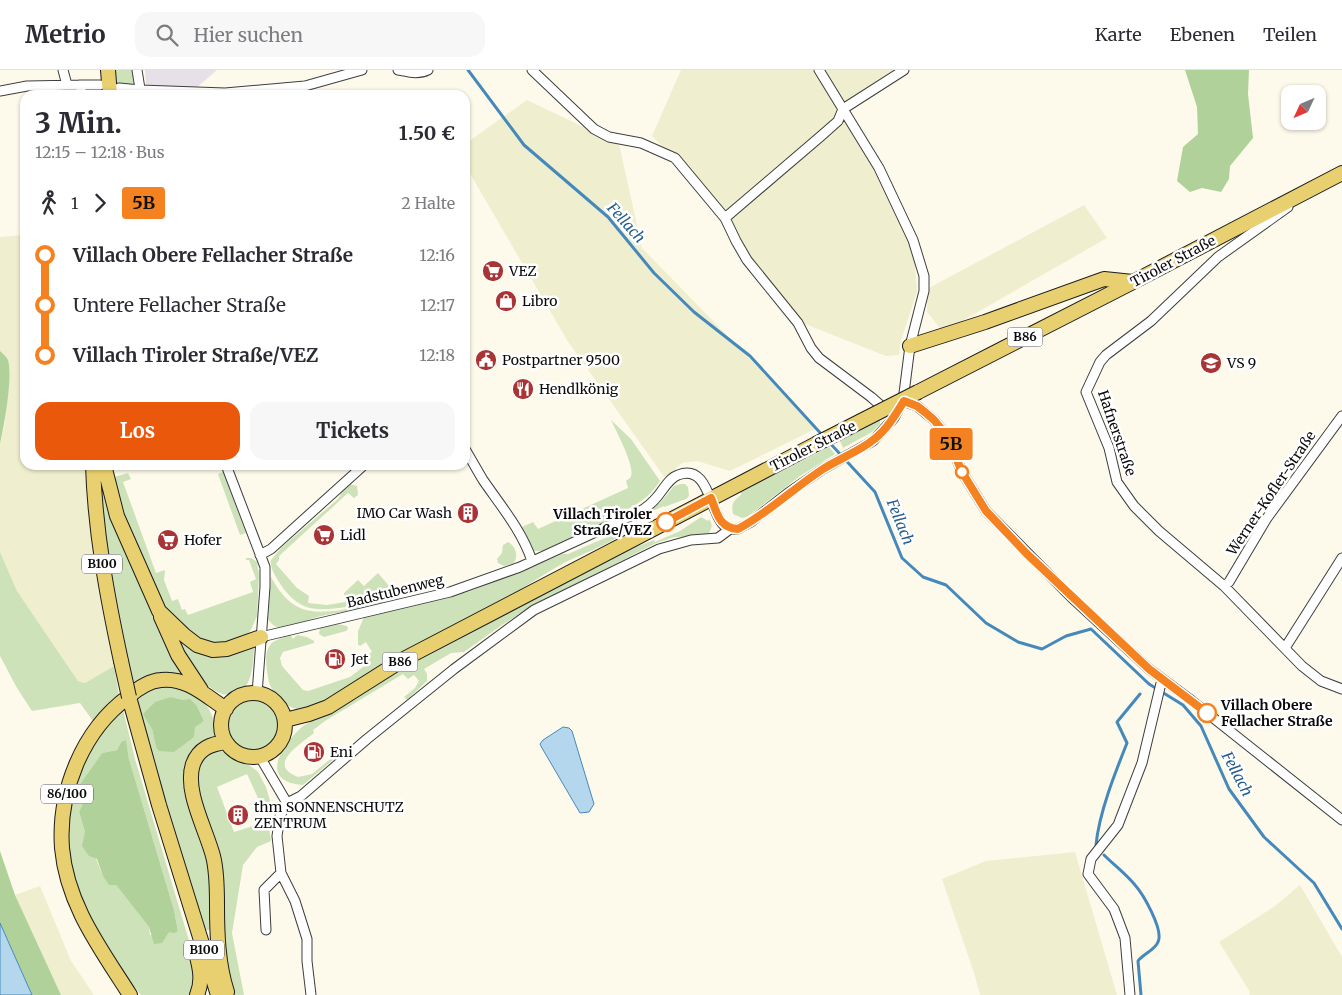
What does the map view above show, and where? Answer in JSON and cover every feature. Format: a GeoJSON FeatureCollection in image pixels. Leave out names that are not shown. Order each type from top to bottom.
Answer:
{"type":"FeatureCollection","features":[{"type":"Feature","properties":{"kind":"main road"},"geometry":{"type":"LineString","coordinates":[[108,70],[109,89]]}},
{"type":"Feature","properties":{"kind":"main road","name":"Tiroler Straße"},"geometry":{"type":"LineString","coordinates":[[285,720],[328,707],[404,659],[711,498],[1342,173]]}},
{"type":"Feature","properties":{"kind":"main road"},"geometry":{"type":"LineString","coordinates":[[910,346],[986,322],[1104,279],[1133,282]]}},
{"type":"Feature","properties":{"kind":"main road","name":"B100"},"geometry":{"type":"LineString","coordinates":[[93,470],[97,528],[104,577],[121,661],[140,739],[159,805],[218,995]]}},
{"type":"Feature","properties":{"kind":"main road"},"geometry":{"type":"LineString","coordinates":[[105,470],[117,516],[159,611],[197,645],[214,650],[227,649],[261,637]]}},
{"type":"Feature","properties":{"kind":"main road","name":"86/100"},"geometry":{"type":"LineString","coordinates":[[159,611],[178,655],[201,691]]}},
{"type":"Feature","properties":{"kind":"main road","name":"86/100"},"geometry":{"type":"LineString","coordinates":[[130,995],[89,932],[76,906],[67,877],[62,848],[63,816],[67,790],[76,764],[90,739],[120,702],[144,685],[161,680],[190,685],[226,709]]}},
{"type":"Feature","properties":{"kind":"main road"},"geometry":{"type":"LineString","coordinates":[[245,694],[257,694],[269,698],[279,707],[285,720],[282,740],[272,751],[252,757],[239,754],[226,742],[221,726],[226,709],[236,698],[245,694]]}},
{"type":"Feature","properties":{"kind":"main road"},"geometry":{"type":"LineString","coordinates":[[226,742],[210,745],[200,752],[193,763],[191,777],[192,792],[214,858],[217,944],[223,980],[228,995]]}},
{"type":"Feature","properties":{"kind":"main road"},"geometry":{"type":"LineString","coordinates":[[191,906],[192,937],[201,969],[200,988],[197,995]]}},
{"type":"Feature","properties":{"kind":"main road","name":"86/100"},"geometry":{"type":"LineString","coordinates":[[119,977],[135,995]]}},
{"type":"Feature","properties":{"kind":"street"},"geometry":{"type":"LineString","coordinates":[[63,70],[67,86]]}},
{"type":"Feature","properties":{"kind":"street"},"geometry":{"type":"LineString","coordinates":[[137,70],[140,90]]}},
{"type":"Feature","properties":{"kind":"street"},"geometry":{"type":"LineString","coordinates":[[259,90],[305,86],[362,70]]}},
{"type":"Feature","properties":{"kind":"street"},"geometry":{"type":"LineString","coordinates":[[398,70],[414,73],[422,73],[428,70]]}},
{"type":"Feature","properties":{"kind":"street"},"geometry":{"type":"LineString","coordinates":[[532,70],[594,129],[609,138],[642,143],[675,158],[725,218],[748,260],[798,323],[811,348],[819,358],[871,397],[894,418]]}},
{"type":"Feature","properties":{"kind":"street"},"geometry":{"type":"LineString","coordinates":[[711,498],[721,522],[730,529],[738,529],[751,522],[794,489],[838,460],[872,441],[894,418],[904,401],[910,346],[924,291],[924,276],[913,240],[882,176],[819,70]]}},
{"type":"Feature","properties":{"kind":"street"},"geometry":{"type":"LineString","coordinates":[[725,218],[838,121],[843,109],[904,70]]}},
{"type":"Feature","properties":{"kind":"street"},"geometry":{"type":"LineString","coordinates":[[80,85],[81,90]]}},
{"type":"Feature","properties":{"kind":"street"},"geometry":{"type":"LineString","coordinates":[[0,91],[27,86],[80,85],[109,89]]}},
{"type":"Feature","properties":{"kind":"street","name":"Hafnerstraße"},"geometry":{"type":"LineString","coordinates":[[1300,194],[1289,207],[1218,257],[1151,321],[1106,355],[1100,362],[1086,392],[1109,448],[1117,482],[1126,494],[1159,531],[1224,586],[1284,648],[1316,677],[1342,689]]}},
{"type":"Feature","properties":{"kind":"street"},"geometry":{"type":"LineString","coordinates":[[904,401],[917,406],[934,420],[947,436],[962,472],[986,511],[1072,598],[1149,669],[1160,687],[1192,701],[1342,820]]}},
{"type":"Feature","properties":{"kind":"street","name":"Werner-Kofler-Straße"},"geometry":{"type":"LineString","coordinates":[[1224,586],[1229,582],[1248,547],[1267,518],[1342,416]]}},
{"type":"Feature","properties":{"kind":"street"},"geometry":{"type":"LineString","coordinates":[[470,458],[514,524],[527,547],[532,561]]}},
{"type":"Feature","properties":{"kind":"street"},"geometry":{"type":"LineString","coordinates":[[228,470],[265,567],[257,694]]}},
{"type":"Feature","properties":{"kind":"street"},"geometry":{"type":"LineString","coordinates":[[260,555],[271,549],[358,470]]}},
{"type":"Feature","properties":{"kind":"street","name":"Badstubenweg"},"geometry":{"type":"LineString","coordinates":[[261,637],[450,592],[498,575],[639,512],[650,505],[674,477],[680,474],[689,473],[699,479],[711,498]]}},
{"type":"Feature","properties":{"kind":"street"},"geometry":{"type":"LineString","coordinates":[[311,995],[307,961],[307,938],[295,901],[281,873],[277,836],[280,816],[287,803],[301,796],[367,739],[461,664],[534,610],[659,549],[691,540],[718,538],[730,529]]}},
{"type":"Feature","properties":{"kind":"street"},"geometry":{"type":"LineString","coordinates":[[1284,648],[1342,558]]}},
{"type":"Feature","properties":{"kind":"street"},"geometry":{"type":"LineString","coordinates":[[1130,995],[1125,938],[1114,910],[1088,874],[1091,860],[1118,826],[1142,763],[1160,687]]}},
{"type":"Feature","properties":{"kind":"street"},"geometry":{"type":"LineString","coordinates":[[260,756],[287,803]]}},
{"type":"Feature","properties":{"kind":"street"},"geometry":{"type":"LineString","coordinates":[[266,930],[264,890],[281,873]]}},
{"type":"Feature","properties":{"kind":"shaded area"},"geometry":{"type":"Polygon","coordinates":[[[145,70],[217,70],[195,89],[146,85],[145,70]]]}},
{"type":"Feature","properties":{"kind":"green space"},"geometry":{"type":"Polygon","coordinates":[[[105,70],[135,70],[137,86],[108,85],[105,70]]]}},
{"type":"Feature","properties":{"kind":"green space"},"geometry":{"type":"Polygon","coordinates":[[[681,70],[895,70],[843,109],[913,240],[917,292],[901,340],[899,355],[886,356],[805,324],[747,257],[725,211],[652,136],[681,70]]]}},
{"type":"Feature","properties":{"kind":"green space"},"geometry":{"type":"Polygon","coordinates":[[[1185,70],[1249,70],[1248,94],[1253,138],[1230,166],[1229,179],[1221,192],[1202,188],[1190,192],[1177,181],[1183,147],[1198,134],[1197,107],[1185,70]]]}},
{"type":"Feature","properties":{"kind":"green space"},"geometry":{"type":"Polygon","coordinates":[[[527,100],[619,144],[642,248],[817,428],[730,471],[697,461],[682,463],[665,478],[567,340],[470,174],[470,140],[527,100]]]}},
{"type":"Feature","properties":{"kind":"green space"},"geometry":{"type":"Polygon","coordinates":[[[1084,205],[1107,238],[955,325],[940,328],[927,312],[927,289],[1084,205]]]}},
{"type":"Feature","properties":{"kind":"green space"},"geometry":{"type":"Polygon","coordinates":[[[20,235],[20,470],[88,470],[97,565],[114,666],[85,683],[78,681],[17,591],[0,552],[0,444],[5,422],[7,358],[0,351],[0,237],[20,235]]]}},
{"type":"Feature","properties":{"kind":"green space"},"geometry":{"type":"Polygon","coordinates":[[[0,351],[8,360],[9,378],[4,426],[0,444],[0,351]]]}},
{"type":"Feature","properties":{"kind":"green space"},"geometry":{"type":"Polygon","coordinates":[[[611,420],[631,439],[660,481],[645,498],[624,511],[626,514],[542,551],[533,551],[530,549],[521,530],[522,527],[533,522],[538,529],[628,488],[626,481],[631,476],[630,465],[611,420]]]}},
{"type":"Feature","properties":{"kind":"green space"},"geometry":{"type":"Polygon","coordinates":[[[880,420],[880,424],[872,432],[843,448],[840,441],[880,420]]]}},
{"type":"Feature","properties":{"kind":"green space"},"geometry":{"type":"Polygon","coordinates":[[[829,447],[835,454],[800,476],[747,517],[742,518],[733,514],[733,503],[741,495],[741,492],[829,447]]]}},
{"type":"Feature","properties":{"kind":"green space"},"geometry":{"type":"Polygon","coordinates":[[[223,472],[246,533],[240,535],[218,474],[223,472]]]}},
{"type":"Feature","properties":{"kind":"green space"},"geometry":{"type":"Polygon","coordinates":[[[128,473],[131,479],[123,482],[156,573],[165,570],[164,580],[172,601],[178,599],[182,610],[185,609],[188,615],[253,592],[250,582],[256,579],[249,560],[246,560],[246,558],[251,558],[257,562],[259,574],[257,616],[247,635],[226,646],[196,640],[167,611],[129,535],[111,478],[128,473]]]}},
{"type":"Feature","properties":{"kind":"green space"},"geometry":{"type":"Polygon","coordinates":[[[350,484],[357,486],[358,495],[354,498],[348,493],[279,556],[276,564],[297,588],[309,596],[308,603],[327,605],[345,602],[344,593],[358,580],[364,586],[378,573],[390,587],[398,589],[397,593],[393,597],[348,607],[324,609],[304,606],[294,600],[283,588],[272,570],[271,560],[282,547],[338,499],[350,484]]]}},
{"type":"Feature","properties":{"kind":"green space"},"geometry":{"type":"Polygon","coordinates":[[[685,484],[688,487],[689,496],[686,499],[644,515],[661,502],[674,486],[685,484]]]}},
{"type":"Feature","properties":{"kind":"green space"},"geometry":{"type":"Polygon","coordinates":[[[100,486],[104,486],[189,678],[134,684],[118,623],[103,524],[100,486]]]}},
{"type":"Feature","properties":{"kind":"green space"},"geometry":{"type":"Polygon","coordinates":[[[701,517],[710,521],[712,526],[709,533],[697,536],[674,537],[654,544],[536,603],[464,652],[451,653],[424,669],[427,674],[427,681],[407,700],[404,697],[415,688],[419,681],[414,675],[408,679],[403,674],[325,721],[289,754],[285,760],[285,766],[289,772],[298,777],[312,774],[345,747],[345,750],[303,785],[289,782],[281,777],[277,770],[278,761],[288,742],[303,726],[400,668],[633,548],[654,540],[655,542],[680,531],[701,517]]]}},
{"type":"Feature","properties":{"kind":"green space"},"geometry":{"type":"Polygon","coordinates":[[[635,525],[609,542],[552,569],[487,610],[393,658],[328,701],[309,708],[295,708],[279,699],[271,688],[266,667],[267,650],[273,642],[290,634],[293,639],[297,635],[314,641],[314,643],[283,652],[280,658],[282,666],[303,690],[308,691],[350,677],[367,664],[365,656],[372,652],[366,642],[360,646],[358,644],[358,631],[364,617],[471,591],[562,554],[568,554],[635,525]]]}},
{"type":"Feature","properties":{"kind":"green space"},"geometry":{"type":"Polygon","coordinates":[[[508,542],[515,549],[516,558],[513,564],[504,566],[498,563],[497,559],[502,553],[503,545],[508,542]]]}},
{"type":"Feature","properties":{"kind":"green space"},"geometry":{"type":"Polygon","coordinates":[[[0,552],[17,591],[78,681],[85,683],[114,666],[119,695],[93,721],[80,703],[32,711],[17,688],[0,656],[0,552]]]}},
{"type":"Feature","properties":{"kind":"green space"},"geometry":{"type":"Polygon","coordinates":[[[271,577],[287,599],[300,608],[309,611],[343,610],[386,601],[370,607],[314,618],[293,626],[280,628],[273,625],[268,619],[271,577]]]}},
{"type":"Feature","properties":{"kind":"green space"},"geometry":{"type":"Polygon","coordinates":[[[337,624],[347,626],[348,629],[324,637],[319,634],[320,628],[337,624]]]}},
{"type":"Feature","properties":{"kind":"green space"},"geometry":{"type":"Polygon","coordinates":[[[168,625],[194,648],[255,642],[252,671],[246,686],[236,693],[225,694],[214,690],[195,671],[168,625]]]}},
{"type":"Feature","properties":{"kind":"green space"},"geometry":{"type":"Polygon","coordinates":[[[160,687],[185,690],[201,699],[207,706],[215,725],[218,738],[190,760],[212,875],[211,928],[209,930],[204,930],[158,780],[137,697],[160,687]],[[171,697],[152,729],[156,746],[204,721],[197,706],[171,697]]]}},
{"type":"Feature","properties":{"kind":"green space"},"geometry":{"type":"Polygon","coordinates":[[[171,697],[183,700],[190,699],[197,706],[204,721],[195,727],[194,737],[174,752],[159,751],[156,747],[152,729],[143,714],[155,702],[171,697]]]}},
{"type":"Feature","properties":{"kind":"green space"},"geometry":{"type":"Polygon","coordinates":[[[253,701],[267,705],[274,712],[278,726],[274,740],[267,747],[253,751],[239,747],[232,740],[228,726],[232,712],[239,705],[253,701]]]}},
{"type":"Feature","properties":{"kind":"green space"},"geometry":{"type":"Polygon","coordinates":[[[123,710],[135,759],[190,944],[196,971],[192,995],[141,995],[118,966],[97,933],[75,880],[69,841],[72,799],[86,760],[96,742],[123,710]],[[126,741],[121,742],[117,750],[102,753],[80,784],[76,797],[83,803],[79,812],[103,876],[116,885],[149,927],[150,935],[178,930],[174,910],[129,759],[126,741]]]}},
{"type":"Feature","properties":{"kind":"green space"},"geometry":{"type":"Polygon","coordinates":[[[126,740],[129,759],[174,910],[178,931],[174,933],[169,932],[162,943],[154,944],[149,927],[116,885],[109,885],[103,876],[97,859],[89,856],[82,846],[85,832],[79,812],[83,803],[76,797],[80,784],[102,753],[117,750],[121,742],[126,740]]]}},
{"type":"Feature","properties":{"kind":"green space"},"geometry":{"type":"Polygon","coordinates":[[[216,750],[226,752],[258,772],[266,787],[273,811],[266,812],[263,809],[247,774],[217,787],[234,832],[268,821],[271,841],[257,847],[243,865],[232,933],[244,995],[231,995],[194,779],[199,760],[216,750]]]}},
{"type":"Feature","properties":{"kind":"green space"},"geometry":{"type":"Polygon","coordinates":[[[0,851],[15,895],[61,995],[32,995],[0,923],[0,851]]]}},
{"type":"Feature","properties":{"kind":"green space"},"geometry":{"type":"Polygon","coordinates":[[[1075,852],[1117,995],[980,995],[942,879],[986,861],[1075,852]]]}},
{"type":"Feature","properties":{"kind":"green space"},"geometry":{"type":"Polygon","coordinates":[[[1300,885],[1342,957],[1342,995],[1249,995],[1250,992],[1219,942],[1275,906],[1300,885]]]}},
{"type":"Feature","properties":{"kind":"green space"},"geometry":{"type":"Polygon","coordinates":[[[40,886],[71,961],[94,995],[61,995],[15,895],[40,886]]]}},
{"type":"Feature","properties":{"kind":"water"},"geometry":{"type":"Polygon","coordinates":[[[563,727],[569,728],[572,731],[594,804],[589,812],[580,813],[540,744],[563,727]]]}},
{"type":"Feature","properties":{"kind":"water"},"geometry":{"type":"Polygon","coordinates":[[[0,923],[32,995],[0,995],[0,923]]]}},
{"type":"Feature","properties":{"kind":"waterway","name":"Fellach"},"geometry":{"type":"LineString","coordinates":[[468,70],[524,145],[608,217],[654,273],[694,312],[750,356],[824,437]]}},
{"type":"Feature","properties":{"kind":"waterway","name":"Fellach"},"geometry":{"type":"LineString","coordinates":[[828,441],[875,492],[902,558],[923,577],[946,585],[986,623],[1018,642],[1042,649],[1066,636],[1091,629],[1149,684],[1183,705],[1201,726],[1229,789],[1264,837],[1314,883],[1342,929]]}},
{"type":"Feature","properties":{"kind":"waterway"},"geometry":{"type":"LineString","coordinates":[[1096,845],[1104,807],[1127,743],[1117,722],[1140,694]]}},
{"type":"Feature","properties":{"kind":"waterway"},"geometry":{"type":"LineString","coordinates":[[1104,855],[1139,890],[1152,912],[1158,929],[1158,942],[1152,950],[1138,961],[1141,995]]}},
{"type":"Feature","properties":{"kind":"bus line","name":"5B"},"geometry":{"type":"LineString","coordinates":[[666,522],[711,498],[721,522],[730,529],[738,529],[751,522],[822,469],[872,441],[894,418],[904,401],[917,406],[926,413],[947,436],[962,472],[986,511],[1027,554],[1149,669],[1207,713]]}},
{"type":"Feature","properties":{"kind":"place","name":"VEZ"},"geometry":{"type":"Point","coordinates":[493,271]}},
{"type":"Feature","properties":{"kind":"place","name":"Libro"},"geometry":{"type":"Point","coordinates":[506,301]}},
{"type":"Feature","properties":{"kind":"place","name":"Postpartner 9500"},"geometry":{"type":"Point","coordinates":[486,360]}},
{"type":"Feature","properties":{"kind":"place","name":"VS 9"},"geometry":{"type":"Point","coordinates":[1211,363]}},
{"type":"Feature","properties":{"kind":"place","name":"Hendlkönig"},"geometry":{"type":"Point","coordinates":[523,389]}},
{"type":"Feature","properties":{"kind":"place","name":"IMO Car Wash"},"geometry":{"type":"Point","coordinates":[468,513]}},
{"type":"Feature","properties":{"kind":"place","name":"Villach Tiroler Straße/VEZ"},"geometry":{"type":"Point","coordinates":[666,522]}},
{"type":"Feature","properties":{"kind":"place","name":"Lidl"},"geometry":{"type":"Point","coordinates":[324,535]}},
{"type":"Feature","properties":{"kind":"place","name":"Hofer"},"geometry":{"type":"Point","coordinates":[168,540]}},
{"type":"Feature","properties":{"kind":"place","name":"Jet"},"geometry":{"type":"Point","coordinates":[335,659]}},
{"type":"Feature","properties":{"kind":"place","name":"Villach Obere Fellacher Straße"},"geometry":{"type":"Point","coordinates":[1207,713]}},
{"type":"Feature","properties":{"kind":"place","name":"Eni"},"geometry":{"type":"Point","coordinates":[314,752]}},
{"type":"Feature","properties":{"kind":"place","name":"thm SONNENSCHUTZ ZENTRUM"},"geometry":{"type":"Point","coordinates":[238,815]}}]}
